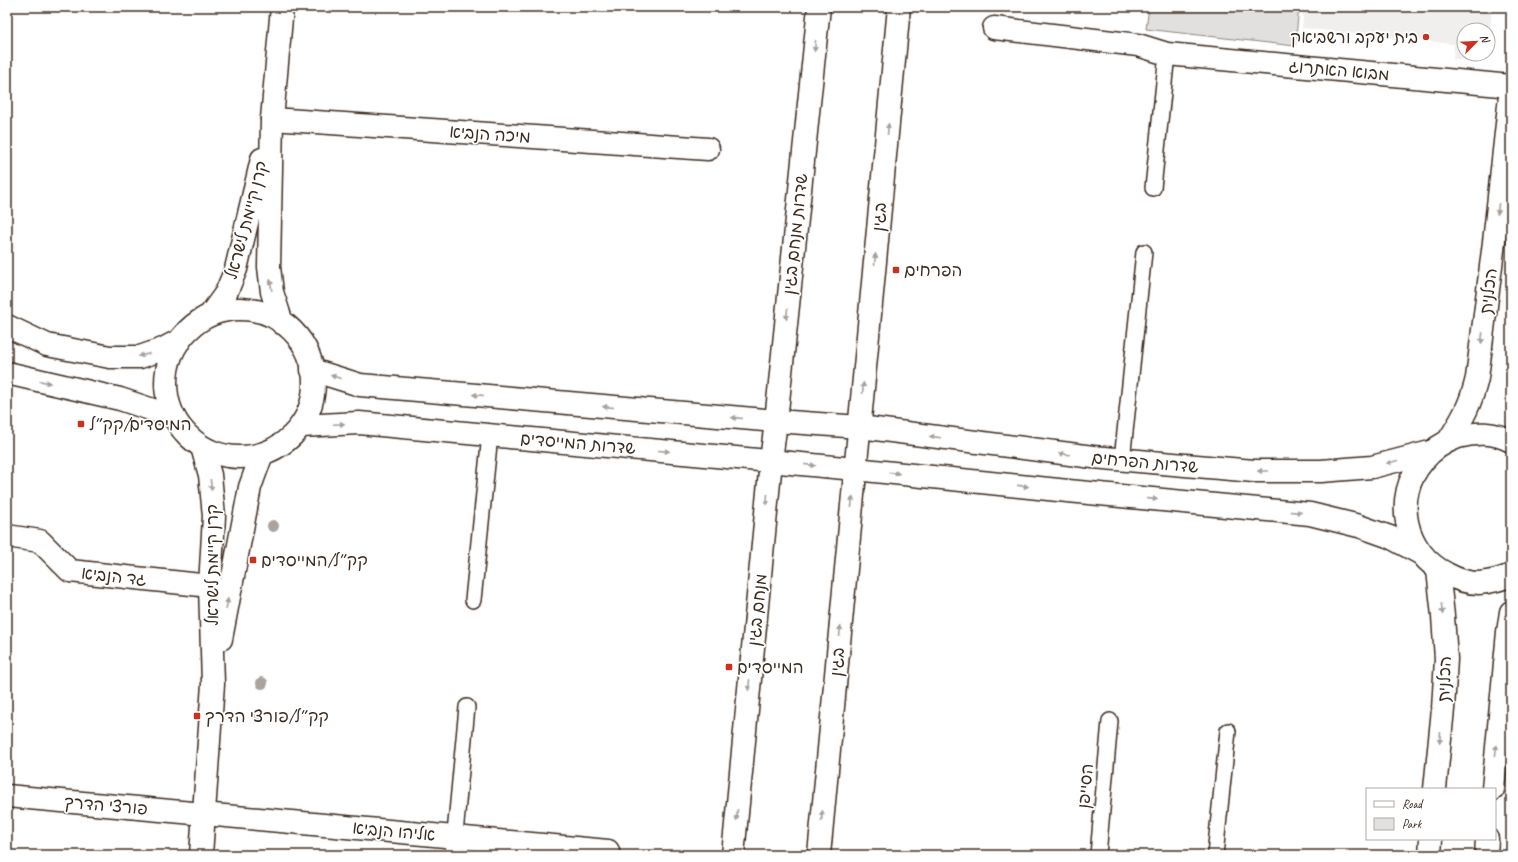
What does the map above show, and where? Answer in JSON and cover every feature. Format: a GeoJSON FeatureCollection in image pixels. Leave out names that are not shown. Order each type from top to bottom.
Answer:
{"type":"FeatureCollection","features":[{"type":"Feature","properties":{"kind":"street","name":"קרן קיימת לישראל"},"geometry":{"type":"LineString","coordinates":[[282,7],[272,119],[269,268],[272,292],[282,323]]}},
{"type":"Feature","properties":{"kind":"street","name":"שדרות מנחם בגין"},"geometry":{"type":"LineString","coordinates":[[771,461],[819,7]]}},
{"type":"Feature","properties":{"kind":"street","name":"בגין"},"geometry":{"type":"LineString","coordinates":[[860,427],[899,7]]}},
{"type":"Feature","properties":{"kind":"street","name":"מבוא האתרוג"},"geometry":{"type":"LineString","coordinates":[[994,28],[1138,45],[1168,54],[1511,86]]}},
{"type":"Feature","properties":{"kind":"street","name":"הכלנית"},"geometry":{"type":"LineString","coordinates":[[1449,440],[1464,417],[1472,399],[1477,378],[1511,86]]}},
{"type":"Feature","properties":{"kind":"street","name":"קרן קיימת לישראל"},"geometry":{"type":"LineString","coordinates":[[210,315],[226,293],[236,269],[272,119]]}},
{"type":"Feature","properties":{"kind":"street","name":"מיכה הנביא"},"geometry":{"type":"LineString","coordinates":[[272,119],[708,149]]}},
{"type":"Feature","properties":{"kind":"street"},"geometry":{"type":"LineString","coordinates":[[231,309],[252,310],[268,315],[282,323],[301,341],[308,355],[312,370],[314,389],[312,399],[301,426],[284,443],[262,454],[251,457],[231,457],[202,447],[186,434],[174,417],[168,403],[166,379],[170,357],[180,340],[193,325],[210,315],[231,309]]}},
{"type":"Feature","properties":{"kind":"street"},"geometry":{"type":"LineString","coordinates":[[7,326],[47,345],[110,357],[140,357],[163,350],[180,340]]}},
{"type":"Feature","properties":{"kind":"street"},"geometry":{"type":"LineString","coordinates":[[312,370],[360,385],[860,427],[855,469],[1310,514],[1359,526],[1390,536],[1420,553],[1438,570],[1456,579],[1477,583],[1498,581],[1511,575]]}},
{"type":"Feature","properties":{"kind":"street"},"geometry":{"type":"LineString","coordinates":[[7,373],[120,399],[174,417]]}},
{"type":"Feature","properties":{"kind":"street","name":"שדרות המייסדים"},"geometry":{"type":"LineString","coordinates":[[301,426],[359,423],[855,469]]}},
{"type":"Feature","properties":{"kind":"street","name":"שדרות הפרחים"},"geometry":{"type":"LineString","coordinates":[[860,427],[1093,457],[1254,471],[1321,471],[1372,467],[1430,452]]}},
{"type":"Feature","properties":{"kind":"street"},"geometry":{"type":"LineString","coordinates":[[1420,553],[1410,534],[1405,511],[1407,490],[1416,469],[1430,452],[1449,440],[1467,434],[1487,434],[1506,438],[1511,441]]}},
{"type":"Feature","properties":{"kind":"street","name":"קרן קיימת לישראל"},"geometry":{"type":"LineString","coordinates":[[201,855],[212,684],[210,586],[214,516],[210,475],[202,447]]}},
{"type":"Feature","properties":{"kind":"street","name":"קרן קיימת לישראל"},"geometry":{"type":"LineString","coordinates":[[212,684],[250,488],[262,454]]}},
{"type":"Feature","properties":{"kind":"street","name":"מנחם בגין"},"geometry":{"type":"LineString","coordinates":[[733,855],[771,461]]}},
{"type":"Feature","properties":{"kind":"street","name":"בגין"},"geometry":{"type":"LineString","coordinates":[[819,855],[855,469]]}},
{"type":"Feature","properties":{"kind":"street","name":"גד הנביא"},"geometry":{"type":"LineString","coordinates":[[7,536],[40,541],[70,571],[210,586]]}},
{"type":"Feature","properties":{"kind":"street","name":"הכלנית"},"geometry":{"type":"LineString","coordinates":[[1435,788],[1443,709],[1446,659],[1438,570]]}},
{"type":"Feature","properties":{"kind":"street"},"geometry":{"type":"LineString","coordinates":[[1492,788],[1511,612]]}},
{"type":"Feature","properties":{"kind":"street","name":"פורצי הדרך"},"geometry":{"type":"LineString","coordinates":[[7,796],[204,814]]}},
{"type":"Feature","properties":{"kind":"street","name":"אליהו הנביא"},"geometry":{"type":"LineString","coordinates":[[204,814],[454,846],[608,851]]}},
{"type":"Feature","properties":{"kind":"street"},"geometry":{"type":"LineString","coordinates":[[1430,855],[1431,840]]}},
{"type":"Feature","properties":{"kind":"street"},"geometry":{"type":"LineString","coordinates":[[1486,855],[1487,840]]}},
{"type":"Feature","properties":{"kind":"lane"},"geometry":{"type":"LineString","coordinates":[[1153,188],[1168,54]]}},
{"type":"Feature","properties":{"kind":"lane"},"geometry":{"type":"LineString","coordinates":[[1122,460],[1144,252]]}},
{"type":"Feature","properties":{"kind":"lane"},"geometry":{"type":"LineString","coordinates":[[473,600],[490,435]]}},
{"type":"Feature","properties":{"kind":"lane"},"geometry":{"type":"LineString","coordinates":[[454,846],[466,707]]}},
{"type":"Feature","properties":{"kind":"lane","name":"הסייפן"},"geometry":{"type":"LineString","coordinates":[[1098,855],[1110,721]]}},
{"type":"Feature","properties":{"kind":"lane"},"geometry":{"type":"LineString","coordinates":[[1215,855],[1228,731]]}},
{"type":"Feature","properties":{"kind":"shaded area","name":"בית יעקב ורשביאק"},"geometry":{"type":"Polygon","coordinates":[[[1304,7],[1492,7],[1491,22],[1456,22],[1456,59],[1453,59],[1454,44],[1302,28],[1304,7]]]}},
{"type":"Feature","properties":{"kind":"green space"},"geometry":{"type":"Polygon","coordinates":[[[1149,7],[1299,7],[1295,46],[1146,29],[1149,7]]]}},
{"type":"Feature","properties":{"kind":"place","name":"בית יעקב ורשביאק"},"geometry":{"type":"Point","coordinates":[1426,37]}},
{"type":"Feature","properties":{"kind":"place","name":"הפרחים"},"geometry":{"type":"Point","coordinates":[896,270]}},
{"type":"Feature","properties":{"kind":"place","name":"המיסדים/קק״ל"},"geometry":{"type":"Point","coordinates":[81,424]}},
{"type":"Feature","properties":{"kind":"place","name":"קק״ל/המייסדים"},"geometry":{"type":"Point","coordinates":[253,560]}},
{"type":"Feature","properties":{"kind":"place","name":"המייסדים"},"geometry":{"type":"Point","coordinates":[729,667]}},
{"type":"Feature","properties":{"kind":"place","name":"קק״ל/פורצי הדרך"},"geometry":{"type":"Point","coordinates":[197,716]}}]}
